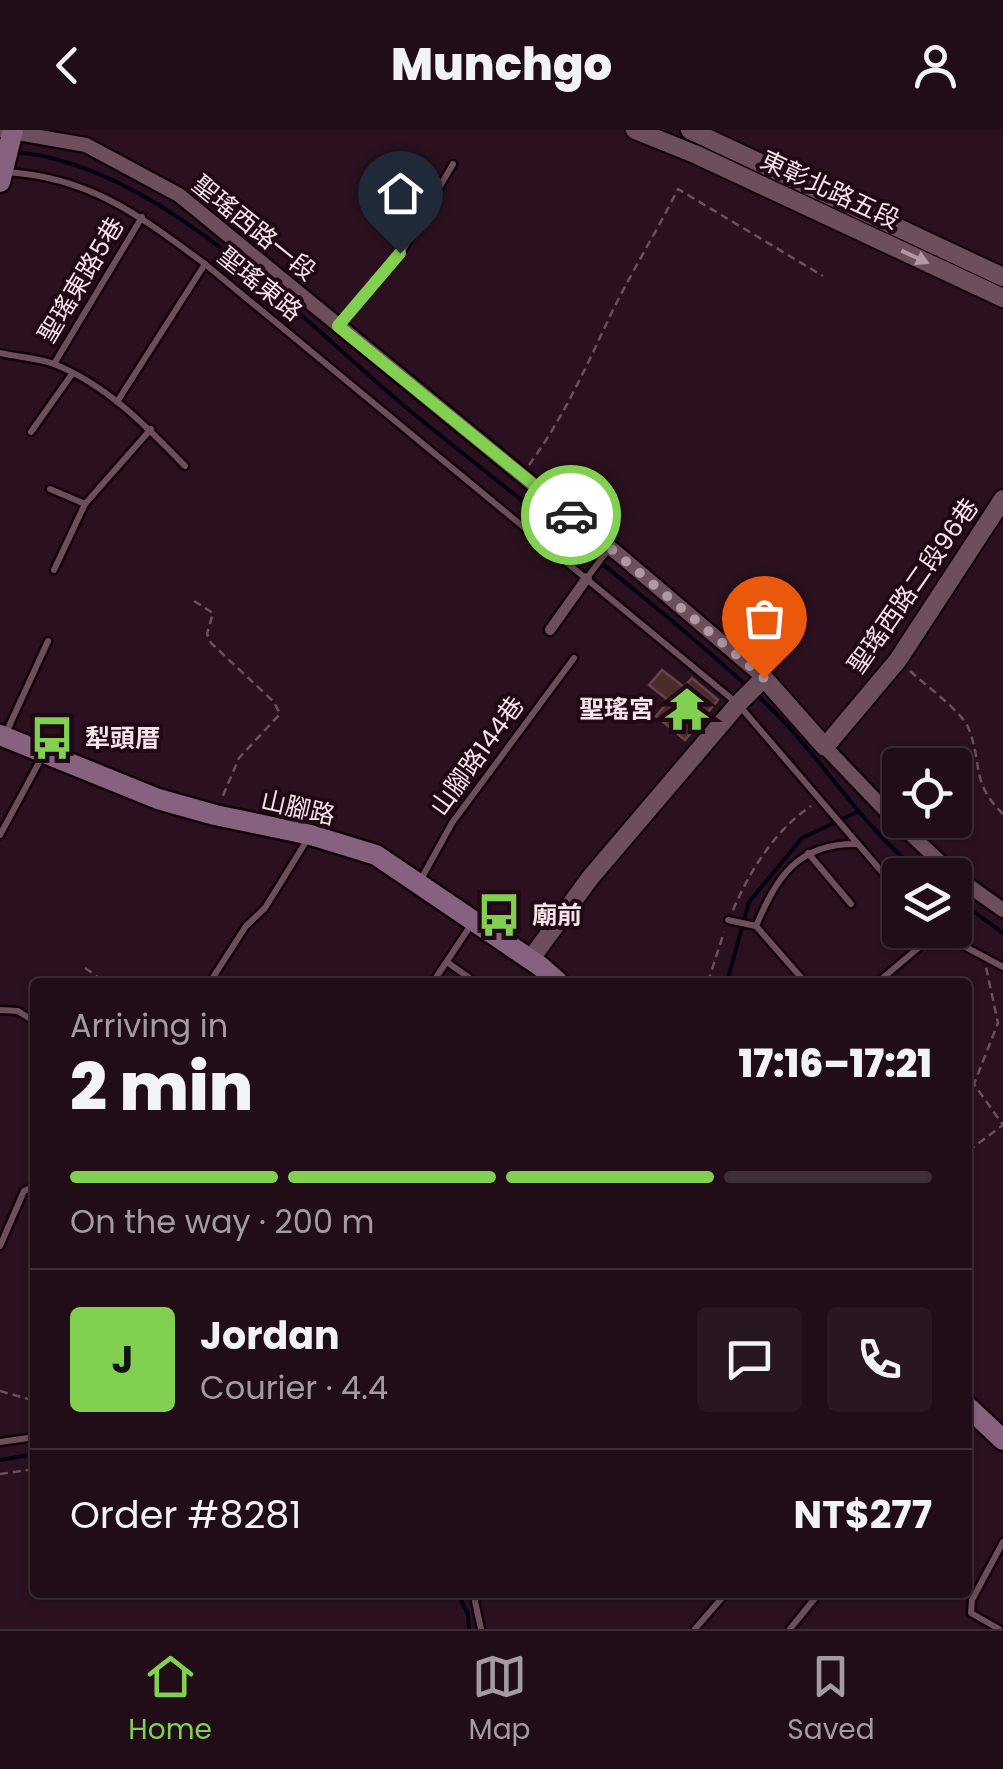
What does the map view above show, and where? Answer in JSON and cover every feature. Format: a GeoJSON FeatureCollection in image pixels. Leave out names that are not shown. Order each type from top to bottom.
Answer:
{"type":"FeatureCollection","features":[{"type":"Feature","properties":{"kind":"main road"},"geometry":{"type":"LineString","coordinates":[[0,182],[13,130]]}},
{"type":"Feature","properties":{"kind":"main road","name":"山腳路"},"geometry":{"type":"LineString","coordinates":[[2,736],[158,799],[376,854],[553,978]]}},
{"type":"Feature","properties":{"kind":"main road"},"geometry":{"type":"LineString","coordinates":[[972,1412],[1003,1440]]}},
{"type":"Feature","properties":{"kind":"street","name":"聖瑤西路一段"},"geometry":{"type":"LineString","coordinates":[[0,130],[86,145],[179,194],[764,678]]}},
{"type":"Feature","properties":{"kind":"street","name":"東彰北路五段"},"geometry":{"type":"LineString","coordinates":[[635,130],[698,155],[1003,298]]}},
{"type":"Feature","properties":{"kind":"street","name":"東彰北路五段"},"geometry":{"type":"LineString","coordinates":[[690,130],[1003,278]]}},
{"type":"Feature","properties":{"kind":"street","name":"聖瑤西路二段96巷"},"geometry":{"type":"LineString","coordinates":[[826,747],[898,660],[1003,499]]}},
{"type":"Feature","properties":{"kind":"street"},"geometry":{"type":"LineString","coordinates":[[550,630],[587,578]]}},
{"type":"Feature","properties":{"kind":"street"},"geometry":{"type":"LineString","coordinates":[[530,960],[590,878],[764,678],[886,812],[936,858]]}},
{"type":"Feature","properties":{"kind":"street"},"geometry":{"type":"LineString","coordinates":[[972,888],[1003,910]]}},
{"type":"Feature","properties":{"kind":"lane"},"geometry":{"type":"LineString","coordinates":[[338,326],[400,253],[453,164]]}},
{"type":"Feature","properties":{"kind":"lane","name":"聖瑤東路"},"geometry":{"type":"LineString","coordinates":[[0,172],[38,174],[96,191],[142,217],[204,264],[741,701],[882,872]]}},
{"type":"Feature","properties":{"kind":"lane","name":"聖瑤東路5巷"},"geometry":{"type":"LineString","coordinates":[[54,364],[142,217]]}},
{"type":"Feature","properties":{"kind":"lane"},"geometry":{"type":"LineString","coordinates":[[118,402],[204,264]]}},
{"type":"Feature","properties":{"kind":"lane"},"geometry":{"type":"LineString","coordinates":[[0,354],[54,364],[72,374],[152,429],[185,466]]}},
{"type":"Feature","properties":{"kind":"lane","name":"聖瑤東路5巷"},"geometry":{"type":"LineString","coordinates":[[31,432],[72,374]]}},
{"type":"Feature","properties":{"kind":"lane"},"geometry":{"type":"LineString","coordinates":[[54,570],[85,504],[152,429]]}},
{"type":"Feature","properties":{"kind":"lane"},"geometry":{"type":"LineString","coordinates":[[50,490],[85,504]]}},
{"type":"Feature","properties":{"kind":"lane"},"geometry":{"type":"LineString","coordinates":[[587,578],[610,547]]}},
{"type":"Feature","properties":{"kind":"lane"},"geometry":{"type":"LineString","coordinates":[[2,736],[48,641]]}},
{"type":"Feature","properties":{"kind":"lane","name":"山腳路144巷"},"geometry":{"type":"LineString","coordinates":[[420,882],[452,823],[574,658]]}},
{"type":"Feature","properties":{"kind":"lane"},"geometry":{"type":"LineString","coordinates":[[0,834],[44,753]]}},
{"type":"Feature","properties":{"kind":"lane"},"geometry":{"type":"LineString","coordinates":[[213,978],[246,926],[265,908],[311,835]]}},
{"type":"Feature","properties":{"kind":"lane"},"geometry":{"type":"LineString","coordinates":[[756,926],[772,888],[808,853],[827,844],[857,844]]}},
{"type":"Feature","properties":{"kind":"lane"},"geometry":{"type":"LineString","coordinates":[[808,853],[851,904]]}},
{"type":"Feature","properties":{"kind":"lane"},"geometry":{"type":"LineString","coordinates":[[728,920],[756,926],[802,978]]}},
{"type":"Feature","properties":{"kind":"lane"},"geometry":{"type":"LineString","coordinates":[[435,978],[473,921]]}},
{"type":"Feature","properties":{"kind":"lane"},"geometry":{"type":"LineString","coordinates":[[883,978],[917,948]]}},
{"type":"Feature","properties":{"kind":"lane"},"geometry":{"type":"LineString","coordinates":[[968,948],[1003,967]]}},
{"type":"Feature","properties":{"kind":"lane"},"geometry":{"type":"LineString","coordinates":[[447,962],[469,978]]}},
{"type":"Feature","properties":{"kind":"lane"},"geometry":{"type":"LineString","coordinates":[[0,1010],[18,1010],[30,1018]]}},
{"type":"Feature","properties":{"kind":"lane"},"geometry":{"type":"LineString","coordinates":[[0,1246],[24,1191],[30,1188]]}},
{"type":"Feature","properties":{"kind":"lane"},"geometry":{"type":"LineString","coordinates":[[0,1442],[30,1438]]}},
{"type":"Feature","properties":{"kind":"lane"},"geometry":{"type":"LineString","coordinates":[[999,1629],[971,1612],[972,1600],[1003,1542]]}},
{"type":"Feature","properties":{"kind":"lane"},"geometry":{"type":"LineString","coordinates":[[474,1598],[481,1629]]}},
{"type":"Feature","properties":{"kind":"lane"},"geometry":{"type":"LineString","coordinates":[[695,1629],[722,1598]]}},
{"type":"Feature","properties":{"kind":"lane"},"geometry":{"type":"LineString","coordinates":[[790,1629],[816,1598]]}},
{"type":"Feature","properties":{"kind":"path"},"geometry":{"type":"LineString","coordinates":[[522,474],[555,429],[576,391],[613,310],[678,189],[824,276]]}},
{"type":"Feature","properties":{"kind":"path"},"geometry":{"type":"LineString","coordinates":[[194,601],[213,612],[207,634],[211,643],[274,702],[280,714],[240,758],[215,815]]}},
{"type":"Feature","properties":{"kind":"path"},"geometry":{"type":"LineString","coordinates":[[898,660],[966,722],[976,771],[988,800],[1003,814]]}},
{"type":"Feature","properties":{"kind":"path"},"geometry":{"type":"LineString","coordinates":[[709,978],[750,870],[807,808],[823,801]]}},
{"type":"Feature","properties":{"kind":"path"},"geometry":{"type":"LineString","coordinates":[[972,1149],[1003,1125],[974,1084],[998,1022],[985,956]]}},
{"type":"Feature","properties":{"kind":"path"},"geometry":{"type":"LineString","coordinates":[[86,968],[100,978]]}},
{"type":"Feature","properties":{"kind":"path"},"geometry":{"type":"LineString","coordinates":[[0,1391],[30,1399]]}},
{"type":"Feature","properties":{"kind":"path"},"geometry":{"type":"LineString","coordinates":[[0,1474],[30,1471]]}},
{"type":"Feature","properties":{"kind":"building","name":"聖瑤宮"},"geometry":{"type":"Polygon","coordinates":[[[662,670],[684,687],[692,678],[718,700],[685,740],[656,716],[669,701],[649,685],[662,670]]]}},
{"type":"Feature","properties":{"kind":"waterway"},"geometry":{"type":"LineString","coordinates":[[15,152],[71,163],[126,186],[179,218],[281,297],[419,418],[626,583],[747,686]]}},
{"type":"Feature","properties":{"kind":"waterway"},"geometry":{"type":"LineString","coordinates":[[758,696],[904,858]]}},
{"type":"Feature","properties":{"kind":"waterway"},"geometry":{"type":"LineString","coordinates":[[728,978],[749,902],[802,838],[859,811]]}},
{"type":"Feature","properties":{"kind":"waterway"},"geometry":{"type":"LineString","coordinates":[[972,910],[1003,933]]}},
{"type":"Feature","properties":{"kind":"waterway"},"geometry":{"type":"LineString","coordinates":[[0,1460],[30,1455]]}},
{"type":"Feature","properties":{"kind":"waterway"},"geometry":{"type":"LineString","coordinates":[[460,1598],[468,1614],[469,1629]]}},
{"type":"Feature","properties":{"kind":"way so far"},"geometry":{"type":"LineString","coordinates":[[571,515],[764,678]]}},
{"type":"Feature","properties":{"kind":"place","name":"聖瑤宮"},"geometry":{"type":"Point","coordinates":[687,709]}},
{"type":"Feature","properties":{"kind":"place","name":"犁頭厝"},"geometry":{"type":"Point","coordinates":[52,738]}},
{"type":"Feature","properties":{"kind":"place","name":"廟前"},"geometry":{"type":"Point","coordinates":[499,915]}},
{"type":"Feature","properties":{"kind":"route"},"geometry":{"type":"LineString","coordinates":[[400,253],[338,326],[571,515]]}}]}
